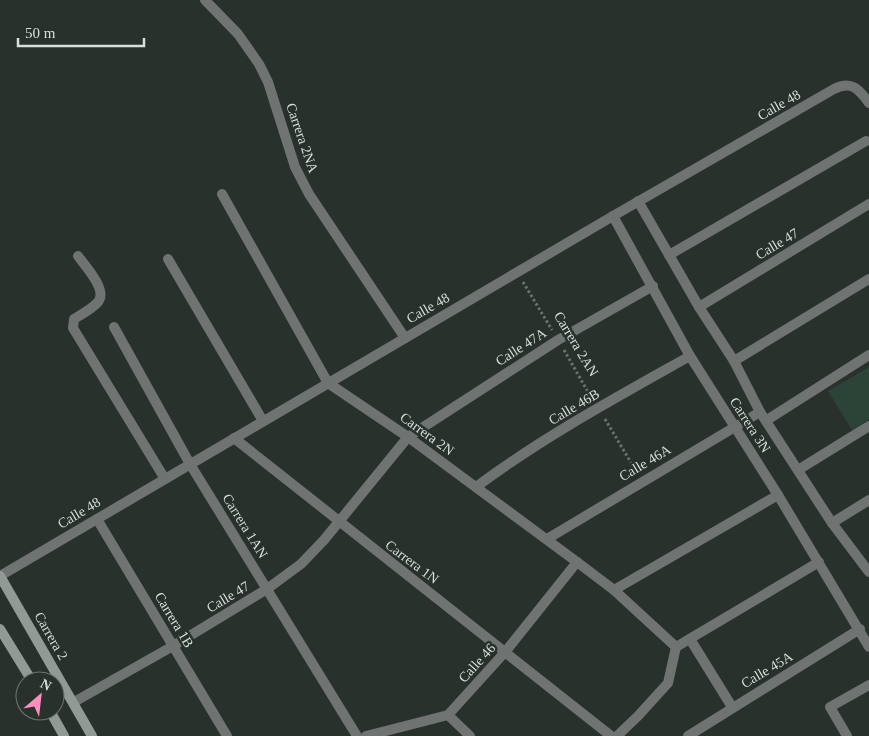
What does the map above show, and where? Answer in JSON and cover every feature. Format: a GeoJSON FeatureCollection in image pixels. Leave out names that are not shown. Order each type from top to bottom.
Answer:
{"type":"FeatureCollection","features":[{"type":"Feature","properties":{"kind":"main road","name":"Carrera 2"},"geometry":{"type":"LineString","coordinates":[[0,576],[92,736]]}},
{"type":"Feature","properties":{"kind":"main road"},"geometry":{"type":"LineString","coordinates":[[0,629],[26,671]]}},
{"type":"Feature","properties":{"kind":"main road"},"geometry":{"type":"LineString","coordinates":[[56,721],[64,736]]}},
{"type":"Feature","properties":{"kind":"street","name":"Carrera 2NA"},"geometry":{"type":"LineString","coordinates":[[205,0],[238,34],[259,64],[268,82],[295,166],[309,194],[405,338]]}},
{"type":"Feature","properties":{"kind":"street","name":"Calle 48"},"geometry":{"type":"LineString","coordinates":[[0,576],[638,201],[842,85],[856,88],[869,103]]}},
{"type":"Feature","properties":{"kind":"street"},"geometry":{"type":"LineString","coordinates":[[669,255],[866,141]]}},
{"type":"Feature","properties":{"kind":"street","name":"Carrera 2N"},"geometry":{"type":"LineString","coordinates":[[222,194],[328,383],[408,437],[614,590],[676,647]]}},
{"type":"Feature","properties":{"kind":"street","name":"Carrera 3N"},"geometry":{"type":"LineString","coordinates":[[638,201],[699,307],[734,361],[760,412],[767,420],[832,523],[869,572]]}},
{"type":"Feature","properties":{"kind":"street","name":"Calle 47"},"geometry":{"type":"LineString","coordinates":[[699,307],[869,204]]}},
{"type":"Feature","properties":{"kind":"street","name":"Carrera 3N"},"geometry":{"type":"LineString","coordinates":[[613,216],[690,356],[778,495],[860,629],[869,647]]}},
{"type":"Feature","properties":{"kind":"street"},"geometry":{"type":"LineString","coordinates":[[78,256],[97,285],[100,294],[97,303],[74,319],[73,328],[164,479]]}},
{"type":"Feature","properties":{"kind":"street"},"geometry":{"type":"LineString","coordinates":[[168,258],[263,421]]}},
{"type":"Feature","properties":{"kind":"street"},"geometry":{"type":"LineString","coordinates":[[734,361],[869,279]]}},
{"type":"Feature","properties":{"kind":"street","name":"Calle 47A"},"geometry":{"type":"LineString","coordinates":[[408,437],[558,340],[653,286]]}},
{"type":"Feature","properties":{"kind":"street","name":"Carrera 1AN"},"geometry":{"type":"LineString","coordinates":[[114,327],[190,464],[357,736]]}},
{"type":"Feature","properties":{"kind":"street"},"geometry":{"type":"LineString","coordinates":[[767,420],[869,355]]}},
{"type":"Feature","properties":{"kind":"street","name":"Calle 46B"},"geometry":{"type":"LineString","coordinates":[[476,487],[504,467],[598,408],[690,356]]}},
{"type":"Feature","properties":{"kind":"street","name":"Calle 46A"},"geometry":{"type":"LineString","coordinates":[[547,540],[642,480],[760,412]]}},
{"type":"Feature","properties":{"kind":"street"},"geometry":{"type":"LineString","coordinates":[[798,470],[869,426]]}},
{"type":"Feature","properties":{"kind":"street","name":"Calle 47"},"geometry":{"type":"LineString","coordinates":[[74,702],[173,646],[267,589],[301,564],[339,523],[408,437]]}},
{"type":"Feature","properties":{"kind":"street","name":"Carrera 1N"},"geometry":{"type":"LineString","coordinates":[[234,438],[339,523],[506,651],[611,736]]}},
{"type":"Feature","properties":{"kind":"street"},"geometry":{"type":"LineString","coordinates":[[614,590],[778,495]]}},
{"type":"Feature","properties":{"kind":"street"},"geometry":{"type":"LineString","coordinates":[[832,523],[869,500]]}},
{"type":"Feature","properties":{"kind":"street","name":"Carrera 1B"},"geometry":{"type":"LineString","coordinates":[[97,518],[226,736]]}},
{"type":"Feature","properties":{"kind":"street","name":"Calle 46"},"geometry":{"type":"LineString","coordinates":[[448,715],[506,651],[577,562]]}},
{"type":"Feature","properties":{"kind":"street"},"geometry":{"type":"LineString","coordinates":[[617,736],[644,711],[668,683],[676,647],[819,562]]}},
{"type":"Feature","properties":{"kind":"street","name":"Calle 45A"},"geometry":{"type":"LineString","coordinates":[[688,736],[860,629]]}},
{"type":"Feature","properties":{"kind":"street"},"geometry":{"type":"LineString","coordinates":[[690,639],[732,707]]}},
{"type":"Feature","properties":{"kind":"street"},"geometry":{"type":"LineString","coordinates":[[847,736],[830,707],[869,685]]}},
{"type":"Feature","properties":{"kind":"street"},"geometry":{"type":"LineString","coordinates":[[366,736],[448,715],[470,736]]}},
{"type":"Feature","properties":{"kind":"path","name":"Carrera 2AN"},"geometry":{"type":"LineString","coordinates":[[517,272],[642,480]]}},
{"type":"Feature","properties":{"kind":"green space"},"geometry":{"type":"Polygon","coordinates":[[[869,367],[869,419],[852,430],[828,391],[869,367]]]}}]}
